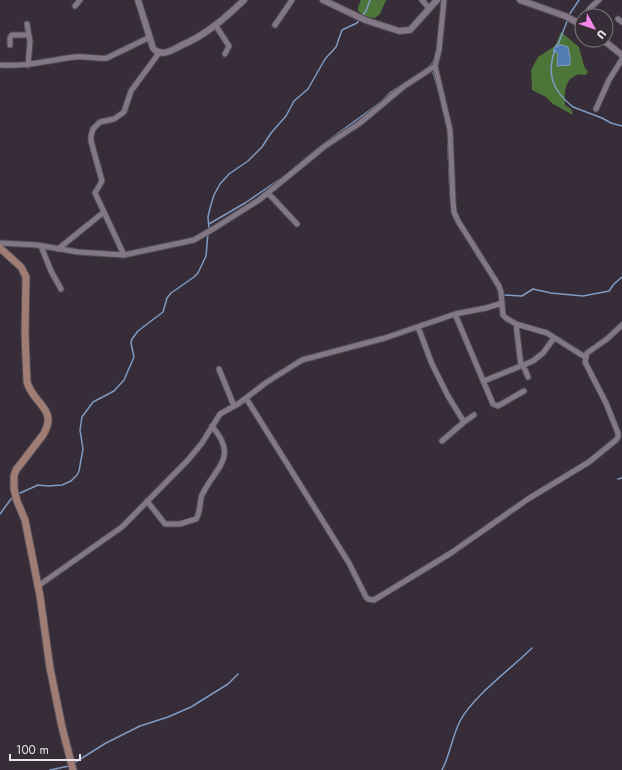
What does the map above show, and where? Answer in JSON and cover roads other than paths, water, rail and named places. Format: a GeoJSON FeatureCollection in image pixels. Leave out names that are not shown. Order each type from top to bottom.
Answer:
{"type":"FeatureCollection","features":[{"type":"Feature","properties":{"kind":"main road"},"geometry":{"type":"LineString","coordinates":[[0,248],[21,267],[24,272],[26,282],[25,334],[27,382],[48,416],[47,428],[43,435],[14,474],[14,490],[25,520],[38,586],[50,668],[72,766]]}},
{"type":"Feature","properties":{"kind":"street"},"geometry":{"type":"LineString","coordinates":[[75,6],[80,0]]}},
{"type":"Feature","properties":{"kind":"street"},"geometry":{"type":"LineString","coordinates":[[138,0],[153,48],[159,53],[167,52],[185,44],[216,26],[244,0]]}},
{"type":"Feature","properties":{"kind":"street"},"geometry":{"type":"LineString","coordinates":[[275,25],[292,0]]}},
{"type":"Feature","properties":{"kind":"street"},"geometry":{"type":"LineString","coordinates":[[323,0],[365,20],[399,31],[407,32],[437,0]]}},
{"type":"Feature","properties":{"kind":"street"},"geometry":{"type":"LineString","coordinates":[[422,0],[429,8]]}},
{"type":"Feature","properties":{"kind":"street"},"geometry":{"type":"LineString","coordinates":[[444,0],[436,66],[450,130],[451,177],[454,212],[458,221],[496,281],[501,293],[503,315],[516,324],[541,331],[585,357]]}},
{"type":"Feature","properties":{"kind":"street"},"geometry":{"type":"LineString","coordinates":[[520,0],[574,20]]}},
{"type":"Feature","properties":{"kind":"street"},"geometry":{"type":"LineString","coordinates":[[590,8],[599,0]]}},
{"type":"Feature","properties":{"kind":"street"},"geometry":{"type":"LineString","coordinates":[[26,24],[30,42],[28,65]]}},
{"type":"Feature","properties":{"kind":"street"},"geometry":{"type":"LineString","coordinates":[[216,26],[229,46],[225,54]]}},
{"type":"Feature","properties":{"kind":"street"},"geometry":{"type":"LineString","coordinates":[[10,45],[10,38],[12,35],[29,35]]}},
{"type":"Feature","properties":{"kind":"street"},"geometry":{"type":"LineString","coordinates":[[0,65],[28,65],[76,57],[106,58],[150,37]]}},
{"type":"Feature","properties":{"kind":"street"},"geometry":{"type":"LineString","coordinates":[[613,48],[622,55]]}},
{"type":"Feature","properties":{"kind":"street"},"geometry":{"type":"LineString","coordinates":[[124,255],[95,193],[102,181],[91,141],[92,132],[100,122],[114,119],[124,112],[131,92],[159,53]]}},
{"type":"Feature","properties":{"kind":"street"},"geometry":{"type":"LineString","coordinates":[[596,109],[622,59]]}},
{"type":"Feature","properties":{"kind":"street"},"geometry":{"type":"LineString","coordinates":[[0,243],[41,246],[78,252],[124,255],[200,238],[268,193],[325,146],[360,123],[403,87],[436,66]]}},
{"type":"Feature","properties":{"kind":"street"},"geometry":{"type":"LineString","coordinates":[[268,193],[297,224]]}},
{"type":"Feature","properties":{"kind":"street"},"geometry":{"type":"LineString","coordinates":[[58,249],[104,212]]}},
{"type":"Feature","properties":{"kind":"street"},"geometry":{"type":"LineString","coordinates":[[41,246],[51,271],[61,289]]}},
{"type":"Feature","properties":{"kind":"street"},"geometry":{"type":"LineString","coordinates":[[38,586],[116,532],[188,460],[202,442],[220,414],[302,360],[385,338],[455,314],[486,308],[502,303]]}},
{"type":"Feature","properties":{"kind":"street"},"geometry":{"type":"LineString","coordinates":[[455,314],[492,400],[496,406],[524,391]]}},
{"type":"Feature","properties":{"kind":"street"},"geometry":{"type":"LineString","coordinates":[[516,324],[522,366],[528,376]]}},
{"type":"Feature","properties":{"kind":"street"},"geometry":{"type":"LineString","coordinates":[[246,398],[349,564],[366,597],[374,600],[451,552],[528,499],[589,462],[616,440],[618,434],[606,403],[586,366],[585,357],[590,350],[607,339],[622,325]]}},
{"type":"Feature","properties":{"kind":"street"},"geometry":{"type":"LineString","coordinates":[[418,327],[432,364],[448,396],[464,422]]}},
{"type":"Feature","properties":{"kind":"street"},"geometry":{"type":"LineString","coordinates":[[484,381],[538,358],[554,338]]}},
{"type":"Feature","properties":{"kind":"street"},"geometry":{"type":"LineString","coordinates":[[219,370],[234,406]]}},
{"type":"Feature","properties":{"kind":"street"},"geometry":{"type":"LineString","coordinates":[[442,441],[474,415]]}},
{"type":"Feature","properties":{"kind":"street"},"geometry":{"type":"LineString","coordinates":[[147,501],[165,524],[180,524],[196,519],[203,494],[221,466],[225,453],[222,439],[212,426]]}},
{"type":"Feature","properties":{"kind":"water"},"geometry":{"type":"Polygon","coordinates":[[[556,45],[568,47],[570,65],[557,66],[558,53],[553,51],[556,45]]]}},
{"type":"Feature","properties":{"kind":"waterway"},"geometry":{"type":"LineString","coordinates":[[362,16],[366,11],[370,0]]}},
{"type":"Feature","properties":{"kind":"waterway"},"geometry":{"type":"LineString","coordinates":[[569,15],[579,0]]}},
{"type":"Feature","properties":{"kind":"waterway"},"geometry":{"type":"LineString","coordinates":[[209,229],[208,217],[210,208],[214,195],[220,184],[229,174],[248,161],[262,147],[271,133],[286,116],[294,101],[308,89],[325,59],[336,47],[342,30],[357,23],[360,19]]}},
{"type":"Feature","properties":{"kind":"waterway"},"geometry":{"type":"LineString","coordinates":[[557,47],[568,19]]}},
{"type":"Feature","properties":{"kind":"waterway"},"geometry":{"type":"LineString","coordinates":[[555,50],[552,59],[551,75],[560,95],[573,107],[622,126]]}},
{"type":"Feature","properties":{"kind":"waterway"},"geometry":{"type":"LineString","coordinates":[[425,70],[434,60]]}},
{"type":"Feature","properties":{"kind":"waterway"},"geometry":{"type":"LineString","coordinates":[[433,72],[437,86]]}},
{"type":"Feature","properties":{"kind":"waterway"},"geometry":{"type":"LineString","coordinates":[[295,167],[403,84]]}},
{"type":"Feature","properties":{"kind":"waterway"},"geometry":{"type":"LineString","coordinates":[[448,144],[450,195]]}},
{"type":"Feature","properties":{"kind":"waterway"},"geometry":{"type":"LineString","coordinates":[[209,224],[245,203],[283,177]]}},
{"type":"Feature","properties":{"kind":"waterway"},"geometry":{"type":"LineString","coordinates":[[457,223],[479,259]]}},
{"type":"Feature","properties":{"kind":"waterway"},"geometry":{"type":"LineString","coordinates":[[18,494],[38,485],[62,485],[71,481],[77,475],[83,449],[80,430],[82,417],[93,402],[114,391],[124,380],[134,357],[131,343],[132,339],[138,331],[163,312],[167,298],[171,293],[198,273],[206,256],[208,233]]}},
{"type":"Feature","properties":{"kind":"waterway"},"geometry":{"type":"LineString","coordinates":[[490,276],[499,291]]}},
{"type":"Feature","properties":{"kind":"waterway"},"geometry":{"type":"LineString","coordinates":[[503,295],[522,296],[533,289],[551,293],[583,296],[609,291],[622,277]]}},
{"type":"Feature","properties":{"kind":"waterway"},"geometry":{"type":"LineString","coordinates":[[618,479],[622,478]]}},
{"type":"Feature","properties":{"kind":"waterway"},"geometry":{"type":"LineString","coordinates":[[0,514],[13,497]]}},
{"type":"Feature","properties":{"kind":"waterway"},"geometry":{"type":"LineString","coordinates":[[442,770],[457,727],[466,712],[483,692],[532,648]]}},
{"type":"Feature","properties":{"kind":"waterway"},"geometry":{"type":"LineString","coordinates":[[74,763],[106,743],[140,726],[168,717],[191,707],[228,684],[238,674]]}},
{"type":"Feature","properties":{"kind":"waterway"},"geometry":{"type":"LineString","coordinates":[[50,770],[69,766]]}}]}
